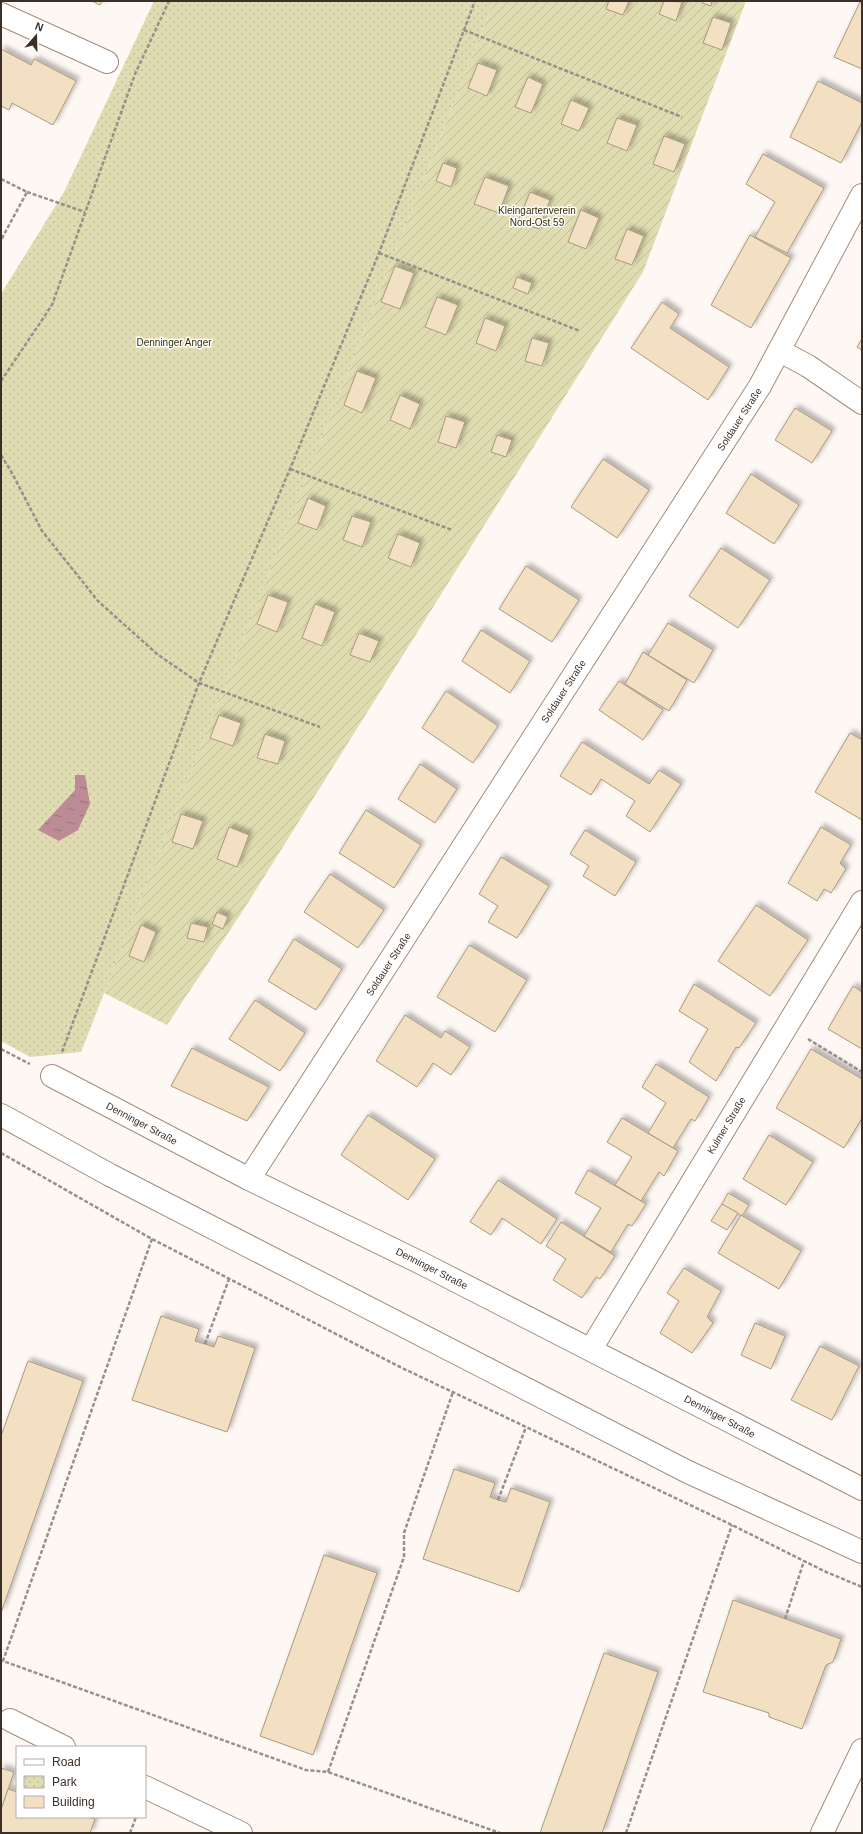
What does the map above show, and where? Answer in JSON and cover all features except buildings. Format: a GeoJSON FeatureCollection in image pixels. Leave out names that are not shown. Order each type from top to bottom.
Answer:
{"type":"FeatureCollection","features":[{"type":"Feature","properties":{"kind":"street"},"geometry":{"type":"LineString","coordinates":[[1,14],[107,62]]}},
{"type":"Feature","properties":{"kind":"street","name":"Soldauer Straße"},"geometry":{"type":"LineString","coordinates":[[249,1179],[760,386],[862,195]]}},
{"type":"Feature","properties":{"kind":"street"},"geometry":{"type":"LineString","coordinates":[[780,350],[808,366],[862,403]]}},
{"type":"Feature","properties":{"kind":"street","name":"Kulmer Straße"},"geometry":{"type":"LineString","coordinates":[[591,1349],[862,902]]}},
{"type":"Feature","properties":{"kind":"street","name":"Denninger Straße"},"geometry":{"type":"LineString","coordinates":[[52,1076],[249,1179],[418,1261],[862,1489]]}},
{"type":"Feature","properties":{"kind":"street"},"geometry":{"type":"LineString","coordinates":[[1,1115],[110,1175],[666,1461],[817,1533],[862,1552]]}},
{"type":"Feature","properties":{"kind":"street"},"geometry":{"type":"LineString","coordinates":[[10,1720],[62,1746]]}},
{"type":"Feature","properties":{"kind":"street"},"geometry":{"type":"LineString","coordinates":[[822,1833],[862,1750]]}},
{"type":"Feature","properties":{"kind":"street"},"geometry":{"type":"LineString","coordinates":[[146,1787],[241,1833]]}},
{"type":"Feature","properties":{"kind":"path"},"geometry":{"type":"LineString","coordinates":[[1,381],[52,305],[135,74],[170,1]]}},
{"type":"Feature","properties":{"kind":"path"},"geometry":{"type":"LineString","coordinates":[[1,1049],[52,1076],[199,683],[290,469],[378,253],[475,1]]}},
{"type":"Feature","properties":{"kind":"path"},"geometry":{"type":"LineString","coordinates":[[464,30],[682,117]]}},
{"type":"Feature","properties":{"kind":"path"},"geometry":{"type":"LineString","coordinates":[[1,179],[27,192],[85,212]]}},
{"type":"Feature","properties":{"kind":"path"},"geometry":{"type":"LineString","coordinates":[[1,240],[27,192]]}},
{"type":"Feature","properties":{"kind":"path"},"geometry":{"type":"LineString","coordinates":[[378,253],[580,331]]}},
{"type":"Feature","properties":{"kind":"path"},"geometry":{"type":"LineString","coordinates":[[1,455],[42,531],[98,601],[156,654],[199,683],[320,727]]}},
{"type":"Feature","properties":{"kind":"path"},"geometry":{"type":"LineString","coordinates":[[290,469],[452,530]]}},
{"type":"Feature","properties":{"kind":"path"},"geometry":{"type":"LineString","coordinates":[[806,1038],[862,1072]]}},
{"type":"Feature","properties":{"kind":"path"},"geometry":{"type":"LineString","coordinates":[[1,1152],[152,1239],[398,1366],[732,1525],[804,1561],[862,1587]]}},
{"type":"Feature","properties":{"kind":"path"},"geometry":{"type":"LineString","coordinates":[[152,1239],[3,1661],[306,1770],[328,1772],[500,1833]]}},
{"type":"Feature","properties":{"kind":"path"},"geometry":{"type":"LineString","coordinates":[[205,1344],[229,1279]]}},
{"type":"Feature","properties":{"kind":"path"},"geometry":{"type":"LineString","coordinates":[[328,1772],[404,1557],[404,1532],[452,1392]]}},
{"type":"Feature","properties":{"kind":"path"},"geometry":{"type":"LineString","coordinates":[[498,1500],[526,1427]]}},
{"type":"Feature","properties":{"kind":"path"},"geometry":{"type":"LineString","coordinates":[[626,1833],[732,1525]]}},
{"type":"Feature","properties":{"kind":"path"},"geometry":{"type":"LineString","coordinates":[[785,1619],[804,1561]]}},
{"type":"Feature","properties":{"kind":"path"},"geometry":{"type":"LineString","coordinates":[[130,1833],[136,1818]]}},
{"type":"Feature","properties":{"kind":"green space","name":"Denninger Anger"},"geometry":{"type":"Polygon","coordinates":[[[154,1],[494,1],[81,1052],[30,1057],[1,1041],[1,294],[64,192],[154,1]]]}},
{"type":"Feature","properties":{"kind":"green space","name":"Kleingartenverein Nord-Ost 59"},"geometry":{"type":"Polygon","coordinates":[[[494,1],[746,1],[643,272],[244,909],[167,1025],[104,993],[494,1]]]}},
{"type":"Feature","properties":{"kind":"water"},"geometry":{"type":"Polygon","coordinates":[[[75,775],[85,775],[90,804],[78,830],[59,841],[38,830],[75,790],[75,775]]]}}]}
